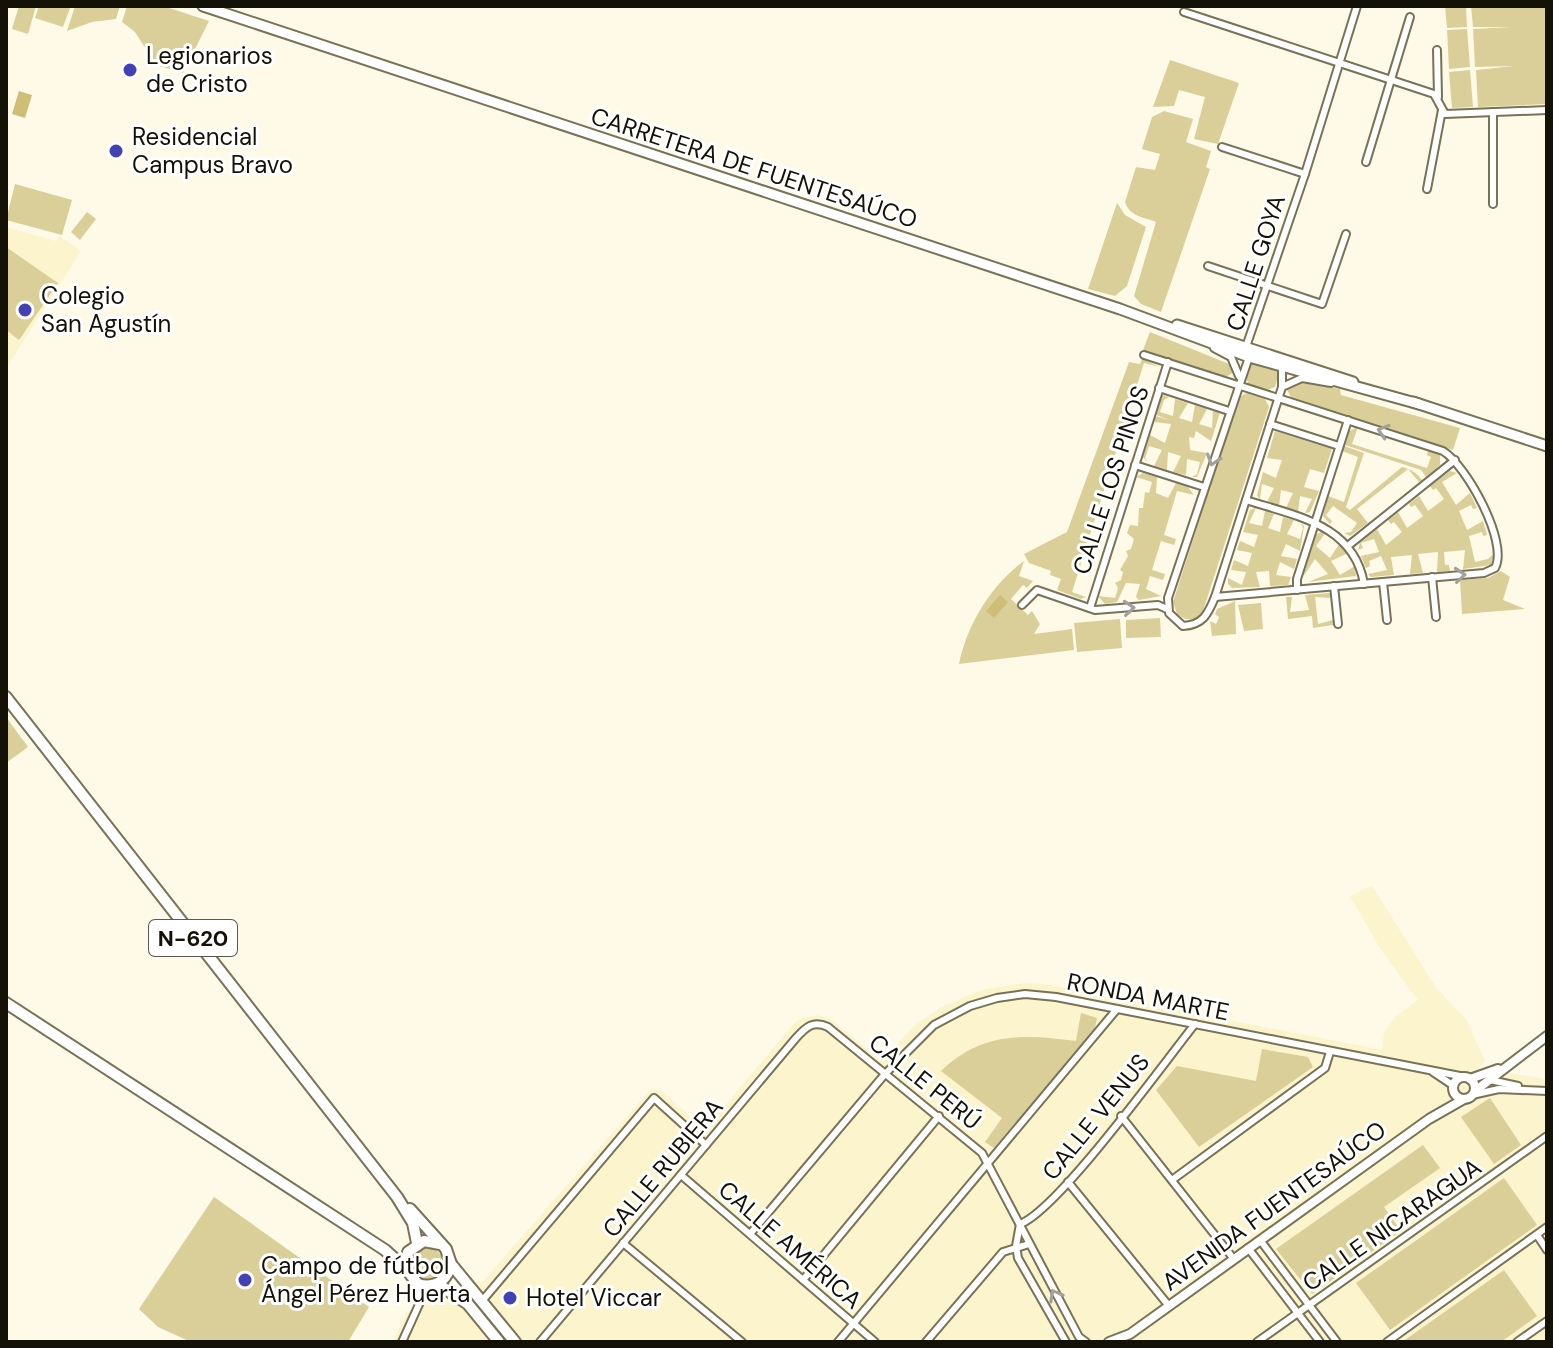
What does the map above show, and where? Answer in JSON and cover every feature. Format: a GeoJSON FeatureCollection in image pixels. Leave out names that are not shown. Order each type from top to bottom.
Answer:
{"type":"FeatureCollection","features":[{"type":"Feature","properties":{"kind":"main road","name":"CARRETERA DE FUENTESAÚCO"},"geometry":{"type":"LineString","coordinates":[[203,6],[1248,352]]}},
{"type":"Feature","properties":{"kind":"main road","name":"CARRETERA DE FUENTESAÚCO"},"geometry":{"type":"LineString","coordinates":[[1120,309],[1224,348],[1248,352]]}},
{"type":"Feature","properties":{"kind":"main road"},"geometry":{"type":"LineString","coordinates":[[1248,352],[1336,383],[1419,404]]}},
{"type":"Feature","properties":{"kind":"main road"},"geometry":{"type":"LineString","coordinates":[[1281,363],[1313,369],[1547,446]]}},
{"type":"Feature","properties":{"kind":"main road","name":"N-620"},"geometry":{"type":"LineString","coordinates":[[6,697],[397,1197],[446,1249],[451,1264]]}},
{"type":"Feature","properties":{"kind":"main road"},"geometry":{"type":"LineString","coordinates":[[6,1003],[385,1250],[418,1284],[436,1285],[468,1304],[499,1342]]}},
{"type":"Feature","properties":{"kind":"main road","name":"N-620"},"geometry":{"type":"LineString","coordinates":[[397,1197],[413,1223],[412,1248],[406,1269]]}},
{"type":"Feature","properties":{"kind":"main road"},"geometry":{"type":"LineString","coordinates":[[385,1250],[412,1248],[424,1241],[440,1244]]}},
{"type":"Feature","properties":{"kind":"main road"},"geometry":{"type":"LineString","coordinates":[[451,1264],[515,1341]]}},
{"type":"Feature","properties":{"kind":"main road"},"geometry":{"type":"LineString","coordinates":[[436,1285],[449,1272],[451,1264]]}},
{"type":"Feature","properties":{"kind":"street"},"geometry":{"type":"LineString","coordinates":[[1305,174],[1357,6]]}},
{"type":"Feature","properties":{"kind":"street"},"geometry":{"type":"LineString","coordinates":[[1184,12],[1438,97]]}},
{"type":"Feature","properties":{"kind":"street"},"geometry":{"type":"LineString","coordinates":[[1366,162],[1410,17]]}},
{"type":"Feature","properties":{"kind":"street"},"geometry":{"type":"LineString","coordinates":[[1427,189],[1442,110],[1438,97],[1437,50]]}},
{"type":"Feature","properties":{"kind":"street"},"geometry":{"type":"LineString","coordinates":[[1442,110],[1452,115],[1547,110]]}},
{"type":"Feature","properties":{"kind":"street"},"geometry":{"type":"LineString","coordinates":[[1493,112],[1493,204]]}},
{"type":"Feature","properties":{"kind":"street","name":"CALLE GOYA"},"geometry":{"type":"LineString","coordinates":[[1167,609],[1305,174],[1222,147]]}},
{"type":"Feature","properties":{"kind":"street"},"geometry":{"type":"LineString","coordinates":[[1208,266],[1322,304],[1346,234]]}},
{"type":"Feature","properties":{"kind":"street"},"geometry":{"type":"LineString","coordinates":[[1201,340],[1231,357],[1237,364],[1239,377]]}},
{"type":"Feature","properties":{"kind":"street"},"geometry":{"type":"LineString","coordinates":[[1144,355],[1432,447],[1455,460],[1484,507],[1499,555],[1498,564],[1484,573],[1215,597]]}},
{"type":"Feature","properties":{"kind":"street","name":"CALLE LOS PINOS"},"geometry":{"type":"LineString","coordinates":[[1090,608],[1168,362]]}},
{"type":"Feature","properties":{"kind":"street"},"geometry":{"type":"LineString","coordinates":[[1022,605],[1037,590],[1090,608],[1158,605],[1167,609],[1183,626],[1194,626],[1205,619],[1215,597],[1282,387],[1281,363]]}},
{"type":"Feature","properties":{"kind":"street"},"geometry":{"type":"LineString","coordinates":[[1282,387],[1302,378],[1336,383]]}},
{"type":"Feature","properties":{"kind":"street"},"geometry":{"type":"LineString","coordinates":[[1159,388],[1229,411]]}},
{"type":"Feature","properties":{"kind":"street"},"geometry":{"type":"LineString","coordinates":[[1297,590],[1314,522],[1348,420]]}},
{"type":"Feature","properties":{"kind":"street"},"geometry":{"type":"LineString","coordinates":[[1270,424],[1339,446]]}},
{"type":"Feature","properties":{"kind":"street"},"geometry":{"type":"LineString","coordinates":[[1349,545],[1455,460]]}},
{"type":"Feature","properties":{"kind":"street"},"geometry":{"type":"LineString","coordinates":[[1135,465],[1204,487]]}},
{"type":"Feature","properties":{"kind":"street"},"geometry":{"type":"LineString","coordinates":[[1246,500],[1314,522],[1349,545],[1364,584]]}},
{"type":"Feature","properties":{"kind":"street"},"geometry":{"type":"LineString","coordinates":[[1432,577],[1436,617]]}},
{"type":"Feature","properties":{"kind":"street"},"geometry":{"type":"LineString","coordinates":[[1383,582],[1387,620]]}},
{"type":"Feature","properties":{"kind":"street"},"geometry":{"type":"LineString","coordinates":[[1334,586],[1338,624]]}},
{"type":"Feature","properties":{"kind":"street","name":"RONDA MARTE"},"geometry":{"type":"LineString","coordinates":[[750,1234],[885,1074],[934,1025],[970,1006],[997,998],[1039,995],[1547,1091]]}},
{"type":"Feature","properties":{"kind":"street"},"geometry":{"type":"LineString","coordinates":[[838,1342],[1117,1009]]}},
{"type":"Feature","properties":{"kind":"street","name":"CALLE PERÚ"},"geometry":{"type":"LineString","coordinates":[[817,1023],[828,1027],[973,1142],[1079,1337],[1086,1342]]}},
{"type":"Feature","properties":{"kind":"street","name":"CALLE RUBIERA"},"geometry":{"type":"LineString","coordinates":[[540,1342],[796,1038],[806,1027],[817,1023]]}},
{"type":"Feature","properties":{"kind":"street","name":"CALLE VENUS"},"geometry":{"type":"LineString","coordinates":[[1020,1224],[1034,1219],[1068,1182],[1195,1024]]}},
{"type":"Feature","properties":{"kind":"street","name":"AVENIDA FUENTESAÚCO"},"geometry":{"type":"LineString","coordinates":[[1109,1342],[1127,1338],[1233,1258],[1441,1111],[1470,1095],[1547,1036]]}},
{"type":"Feature","properties":{"kind":"street"},"geometry":{"type":"LineString","coordinates":[[1172,1180],[1325,1068],[1330,1052]]}},
{"type":"Feature","properties":{"kind":"street"},"geometry":{"type":"LineString","coordinates":[[1509,1063],[1506,1071],[1510,1083]]}},
{"type":"Feature","properties":{"kind":"street","name":"AVENIDA FUENTESAÚCO"},"geometry":{"type":"LineString","coordinates":[[1441,1111],[1456,1081],[1509,1063]]}},
{"type":"Feature","properties":{"kind":"street","name":"RONDA MARTE"},"geometry":{"type":"LineString","coordinates":[[1426,1069],[1454,1089]]}},
{"type":"Feature","properties":{"kind":"street"},"geometry":{"type":"LineString","coordinates":[[1454,1089],[1470,1095],[1471,1078]]}},
{"type":"Feature","properties":{"kind":"street","name":"RONDA MARTE"},"geometry":{"type":"LineString","coordinates":[[1470,1095],[1526,1088]]}},
{"type":"Feature","properties":{"kind":"street"},"geometry":{"type":"LineString","coordinates":[[482,1301],[654,1098],[706,1145]]}},
{"type":"Feature","properties":{"kind":"street"},"geometry":{"type":"LineString","coordinates":[[803,1280],[939,1116]]}},
{"type":"Feature","properties":{"kind":"street"},"geometry":{"type":"LineString","coordinates":[[1121,1116],[1233,1258]]}},
{"type":"Feature","properties":{"kind":"street","name":"CALLE NICARAGUA"},"geometry":{"type":"LineString","coordinates":[[1257,1342],[1547,1136]]}},
{"type":"Feature","properties":{"kind":"street","name":"CALLE AMÉRICA"},"geometry":{"type":"LineString","coordinates":[[681,1175],[875,1342]]}},
{"type":"Feature","properties":{"kind":"street"},"geometry":{"type":"LineString","coordinates":[[1068,1182],[1169,1306]]}},
{"type":"Feature","properties":{"kind":"street"},"geometry":{"type":"LineString","coordinates":[[1020,1224],[1016,1246],[1018,1258],[1066,1342]]}},
{"type":"Feature","properties":{"kind":"street"},"geometry":{"type":"LineString","coordinates":[[1387,1342],[1547,1227]]}},
{"type":"Feature","properties":{"kind":"street"},"geometry":{"type":"LineString","coordinates":[[1537,1235],[1547,1250]]}},
{"type":"Feature","properties":{"kind":"street"},"geometry":{"type":"LineString","coordinates":[[1260,1240],[1337,1342]]}},
{"type":"Feature","properties":{"kind":"street"},"geometry":{"type":"LineString","coordinates":[[623,1243],[742,1342]]}},
{"type":"Feature","properties":{"kind":"street"},"geometry":{"type":"LineString","coordinates":[[926,1342],[1003,1252],[1029,1244]]}},
{"type":"Feature","properties":{"kind":"street"},"geometry":{"type":"LineString","coordinates":[[1248,1248],[1320,1342]]}},
{"type":"Feature","properties":{"kind":"street"},"geometry":{"type":"LineString","coordinates":[[418,1284],[421,1300]]}},
{"type":"Feature","properties":{"kind":"street"},"geometry":{"type":"LineString","coordinates":[[402,1342],[421,1300],[436,1285]]}},
{"type":"Feature","properties":{"kind":"street"},"geometry":{"type":"LineString","coordinates":[[1517,1342],[1547,1321]]}},
{"type":"Feature","properties":{"kind":"shaded area"},"geometry":{"type":"Polygon","coordinates":[[[19,6],[36,6],[28,34],[12,29],[19,6]]]}},
{"type":"Feature","properties":{"kind":"shaded area"},"geometry":{"type":"Polygon","coordinates":[[[39,6],[70,8],[63,27],[35,18],[39,6]]]}},
{"type":"Feature","properties":{"kind":"shaded area"},"geometry":{"type":"Polygon","coordinates":[[[75,6],[120,6],[116,19],[92,22],[67,31],[75,6]]]}},
{"type":"Feature","properties":{"kind":"shaded area"},"geometry":{"type":"Polygon","coordinates":[[[127,6],[163,6],[209,21],[183,73],[156,65],[135,32],[122,22],[127,6]]]}},
{"type":"Feature","properties":{"kind":"shaded area"},"geometry":{"type":"Polygon","coordinates":[[[1445,6],[1466,6],[1467,27],[1447,28],[1445,6]]]}},
{"type":"Feature","properties":{"kind":"shaded area"},"geometry":{"type":"Polygon","coordinates":[[[1471,6],[1547,6],[1547,104],[1478,107],[1476,70],[1514,66],[1475,67],[1473,29],[1511,27],[1473,27],[1471,6]]]}},
{"type":"Feature","properties":{"kind":"shaded area"},"geometry":{"type":"Polygon","coordinates":[[[1467,29],[1470,67],[1449,69],[1447,30],[1467,29]]]}},
{"type":"Feature","properties":{"kind":"shaded area"},"geometry":{"type":"Polygon","coordinates":[[[1170,60],[1239,83],[1218,144],[1194,139],[1205,97],[1179,90],[1174,106],[1153,107],[1170,60]]]}},
{"type":"Feature","properties":{"kind":"shaded area"},"geometry":{"type":"Polygon","coordinates":[[[1470,70],[1473,107],[1452,108],[1449,72],[1470,70]]]}},
{"type":"Feature","properties":{"kind":"shaded area"},"geometry":{"type":"Polygon","coordinates":[[[19,91],[32,95],[25,118],[12,114],[19,91]]]}},
{"type":"Feature","properties":{"kind":"shaded area"},"geometry":{"type":"Polygon","coordinates":[[[1164,111],[1193,119],[1186,142],[1211,151],[1206,167],[1210,169],[1161,312],[1141,304],[1134,296],[1156,222],[1134,214],[1125,202],[1136,167],[1155,170],[1160,154],[1142,149],[1152,117],[1164,111]]]}},
{"type":"Feature","properties":{"kind":"shaded area"},"geometry":{"type":"Polygon","coordinates":[[[15,184],[72,200],[62,235],[6,220],[15,184]]]}},
{"type":"Feature","properties":{"kind":"shaded area"},"geometry":{"type":"Polygon","coordinates":[[[1117,203],[1125,215],[1146,227],[1127,286],[1115,296],[1088,289],[1117,203]]]}},
{"type":"Feature","properties":{"kind":"shaded area"},"geometry":{"type":"Polygon","coordinates":[[[87,212],[96,219],[80,240],[71,232],[87,212]]]}},
{"type":"Feature","properties":{"kind":"shaded area","name":"Colegio San Agustín"},"geometry":{"type":"Polygon","coordinates":[[[6,227],[56,241],[59,236],[81,251],[6,368],[6,227]]]}},
{"type":"Feature","properties":{"kind":"shaded area"},"geometry":{"type":"Polygon","coordinates":[[[6,247],[58,283],[19,340],[6,330],[6,247]]]}},
{"type":"Feature","properties":{"kind":"shaded area"},"geometry":{"type":"Polygon","coordinates":[[[1150,332],[1234,366],[1234,372],[1226,377],[1143,350],[1150,332]]]}},
{"type":"Feature","properties":{"kind":"shaded area"},"geometry":{"type":"Polygon","coordinates":[[[1142,359],[1160,367],[1144,363],[1072,592],[1086,597],[1081,599],[1057,590],[1061,579],[1050,575],[1051,571],[1029,563],[1024,554],[1067,532],[1129,362],[1140,364],[1142,359]]]}},
{"type":"Feature","properties":{"kind":"shaded area"},"geometry":{"type":"Polygon","coordinates":[[[1249,362],[1280,371],[1275,387],[1267,390],[1249,384],[1245,377],[1249,362]]]}},
{"type":"Feature","properties":{"kind":"shaded area"},"geometry":{"type":"Polygon","coordinates":[[[1296,382],[1340,389],[1341,395],[1460,428],[1453,450],[1292,399],[1287,390],[1296,382]]]}},
{"type":"Feature","properties":{"kind":"shaded area"},"geometry":{"type":"Polygon","coordinates":[[[1247,393],[1265,399],[1269,407],[1203,611],[1194,618],[1184,618],[1177,614],[1173,602],[1239,397],[1247,393]]]}},
{"type":"Feature","properties":{"kind":"shaded area"},"geometry":{"type":"Polygon","coordinates":[[[1162,395],[1169,397],[1164,400],[1160,412],[1173,416],[1175,399],[1188,403],[1179,418],[1192,422],[1195,405],[1207,409],[1199,424],[1212,428],[1213,411],[1220,413],[1211,441],[1196,431],[1194,438],[1189,437],[1190,450],[1207,453],[1197,477],[1192,477],[1197,474],[1200,462],[1187,459],[1186,475],[1173,472],[1181,456],[1168,452],[1167,470],[1154,466],[1162,450],[1149,446],[1145,458],[1148,463],[1143,457],[1150,435],[1165,443],[1171,424],[1154,422],[1155,416],[1170,420],[1156,415],[1162,395]]]}},
{"type":"Feature","properties":{"kind":"shaded area"},"geometry":{"type":"Polygon","coordinates":[[[1358,427],[1352,444],[1427,468],[1431,457],[1427,455],[1428,450],[1440,454],[1440,465],[1426,477],[1421,470],[1345,445],[1349,431],[1358,427]]]}},
{"type":"Feature","properties":{"kind":"shaded area"},"geometry":{"type":"Polygon","coordinates":[[[1275,431],[1332,449],[1324,473],[1310,469],[1304,487],[1319,491],[1310,512],[1305,513],[1312,499],[1300,496],[1298,512],[1286,508],[1293,493],[1281,490],[1279,506],[1267,502],[1274,488],[1262,484],[1260,499],[1257,496],[1263,472],[1276,478],[1282,460],[1267,458],[1275,431]]]}},
{"type":"Feature","properties":{"kind":"shaded area"},"geometry":{"type":"Polygon","coordinates":[[[1344,446],[1364,453],[1346,507],[1350,510],[1402,467],[1408,469],[1357,509],[1368,523],[1350,536],[1344,533],[1351,532],[1357,523],[1333,506],[1326,515],[1332,521],[1330,524],[1323,516],[1328,496],[1344,502],[1358,457],[1342,451],[1344,446]]]}},
{"type":"Feature","properties":{"kind":"shaded area"},"geometry":{"type":"Polygon","coordinates":[[[1408,469],[1414,472],[1422,480],[1419,482],[1408,469]]]}},
{"type":"Feature","properties":{"kind":"shaded area"},"geometry":{"type":"Polygon","coordinates":[[[1450,471],[1457,473],[1442,482],[1456,505],[1470,493],[1477,508],[1473,509],[1471,505],[1459,511],[1467,530],[1483,521],[1487,535],[1483,536],[1482,532],[1469,536],[1475,562],[1488,559],[1493,554],[1491,565],[1463,569],[1465,550],[1444,552],[1445,565],[1449,565],[1450,571],[1437,572],[1438,552],[1418,554],[1423,573],[1410,574],[1412,555],[1391,557],[1394,575],[1371,577],[1368,574],[1387,570],[1381,556],[1369,561],[1370,566],[1366,568],[1361,556],[1379,552],[1374,539],[1361,543],[1363,548],[1358,550],[1360,543],[1377,529],[1386,545],[1402,532],[1388,520],[1398,512],[1407,528],[1423,516],[1415,505],[1411,507],[1409,504],[1419,496],[1428,511],[1444,499],[1436,488],[1433,490],[1430,486],[1450,471]]]}},
{"type":"Feature","properties":{"kind":"shaded area"},"geometry":{"type":"Polygon","coordinates":[[[1143,473],[1157,477],[1156,493],[1168,498],[1176,483],[1188,487],[1194,495],[1177,491],[1164,535],[1176,539],[1174,545],[1161,541],[1152,570],[1165,574],[1163,580],[1150,576],[1146,589],[1161,596],[1139,600],[1136,597],[1140,584],[1126,583],[1117,602],[1105,604],[1098,596],[1115,598],[1118,588],[1115,583],[1121,580],[1123,572],[1120,570],[1128,556],[1126,551],[1131,549],[1134,539],[1127,533],[1130,525],[1138,526],[1139,508],[1143,508],[1145,492],[1149,493],[1152,482],[1136,477],[1143,473]]]}},
{"type":"Feature","properties":{"kind":"shaded area"},"geometry":{"type":"Polygon","coordinates":[[[1256,508],[1249,523],[1262,526],[1265,511],[1274,514],[1268,528],[1280,532],[1283,517],[1294,520],[1287,534],[1300,539],[1301,523],[1304,526],[1300,551],[1286,544],[1281,556],[1297,559],[1294,569],[1280,562],[1276,575],[1291,577],[1288,585],[1270,586],[1269,571],[1256,572],[1260,587],[1232,588],[1228,578],[1242,585],[1246,572],[1231,570],[1234,560],[1248,566],[1252,553],[1237,550],[1240,541],[1254,547],[1258,535],[1243,532],[1250,510],[1256,508]]]}},
{"type":"Feature","properties":{"kind":"shaded area"},"geometry":{"type":"Polygon","coordinates":[[[1326,532],[1316,546],[1330,558],[1340,543],[1348,553],[1331,561],[1340,575],[1355,566],[1356,576],[1308,582],[1328,574],[1315,559],[1303,577],[1315,535],[1326,532]]]}},
{"type":"Feature","properties":{"kind":"shaded area"},"geometry":{"type":"Polygon","coordinates":[[[1024,561],[1019,576],[1033,581],[1027,588],[1023,585],[1011,599],[1028,615],[1032,611],[1040,624],[1034,634],[1072,629],[1074,650],[959,664],[968,635],[982,607],[1001,582],[1024,561]]]}},
{"type":"Feature","properties":{"kind":"shaded area"},"geometry":{"type":"Polygon","coordinates":[[[1501,571],[1510,577],[1503,600],[1525,609],[1462,614],[1460,580],[1488,578],[1501,571]]]}},
{"type":"Feature","properties":{"kind":"shaded area"},"geometry":{"type":"Polygon","coordinates":[[[1330,593],[1330,598],[1315,597],[1318,624],[1333,620],[1333,625],[1313,628],[1312,616],[1288,619],[1286,597],[1292,597],[1290,612],[1309,610],[1305,595],[1330,593]]]}},
{"type":"Feature","properties":{"kind":"shaded area"},"geometry":{"type":"Polygon","coordinates":[[[1000,595],[1008,602],[994,618],[986,611],[1000,595]]]}},
{"type":"Feature","properties":{"kind":"shaded area"},"geometry":{"type":"Polygon","coordinates":[[[1235,601],[1236,634],[1212,636],[1210,621],[1216,624],[1219,617],[1215,614],[1217,609],[1235,601]]]}},
{"type":"Feature","properties":{"kind":"shaded area"},"geometry":{"type":"Polygon","coordinates":[[[1261,603],[1263,629],[1244,631],[1238,605],[1261,603]]]}},
{"type":"Feature","properties":{"kind":"shaded area"},"geometry":{"type":"Polygon","coordinates":[[[1160,618],[1161,637],[1126,638],[1126,620],[1160,618]]]}},
{"type":"Feature","properties":{"kind":"shaded area"},"geometry":{"type":"Polygon","coordinates":[[[1120,619],[1122,648],[1077,652],[1074,623],[1120,619]]]}},
{"type":"Feature","properties":{"kind":"shaded area"},"geometry":{"type":"Polygon","coordinates":[[[6,717],[28,747],[6,763],[6,717]]]}},
{"type":"Feature","properties":{"kind":"shaded area"},"geometry":{"type":"Polygon","coordinates":[[[1372,886],[1437,989],[1466,1019],[1485,1061],[1478,1068],[1547,1079],[1547,1342],[393,1342],[406,1313],[436,1290],[483,1281],[651,1089],[660,1090],[699,1124],[708,1126],[795,1022],[803,1018],[817,1015],[832,1020],[881,1061],[914,1026],[941,1007],[981,990],[1025,983],[1045,984],[1382,1050],[1384,1033],[1395,1017],[1418,1000],[1381,950],[1350,896],[1372,886]]]}},
{"type":"Feature","properties":{"kind":"shaded area"},"geometry":{"type":"Polygon","coordinates":[[[1081,1013],[1097,1018],[1095,1028],[994,1148],[985,1142],[1002,1118],[941,1071],[972,1049],[1004,1039],[1038,1037],[1076,1041],[1081,1013]]]}},
{"type":"Feature","properties":{"kind":"shaded area"},"geometry":{"type":"Polygon","coordinates":[[[1262,1049],[1308,1057],[1313,1067],[1199,1147],[1156,1090],[1177,1066],[1256,1081],[1262,1049]]]}},
{"type":"Feature","properties":{"kind":"shaded area"},"geometry":{"type":"Polygon","coordinates":[[[1490,1098],[1521,1145],[1494,1164],[1461,1117],[1490,1098]]]}},
{"type":"Feature","properties":{"kind":"shaded area"},"geometry":{"type":"Polygon","coordinates":[[[1423,1145],[1440,1168],[1384,1207],[1401,1231],[1312,1294],[1276,1249],[1423,1145]]]}},
{"type":"Feature","properties":{"kind":"shaded area"},"geometry":{"type":"Polygon","coordinates":[[[1504,1178],[1537,1225],[1390,1330],[1356,1283],[1504,1178]]]}},
{"type":"Feature","properties":{"kind":"shaded area","name":"Campo de fútbol Ángel Pérez Huerta"},"geometry":{"type":"Polygon","coordinates":[[[214,1197],[369,1307],[348,1342],[191,1342],[158,1327],[139,1309],[214,1197]]]}},
{"type":"Feature","properties":{"kind":"shaded area"},"geometry":{"type":"Polygon","coordinates":[[[428,1248],[439,1253],[444,1264],[439,1275],[428,1280],[417,1275],[412,1264],[417,1253],[428,1248]]]}},
{"type":"Feature","properties":{"kind":"shaded area"},"geometry":{"type":"Polygon","coordinates":[[[1504,1270],[1537,1316],[1501,1342],[1402,1342],[1504,1270]]]}},
{"type":"Feature","properties":{"kind":"place","name":"Legionarios de Cristo"},"geometry":{"type":"Point","coordinates":[130,70]}},
{"type":"Feature","properties":{"kind":"place","name":"Residencial Campus Bravo"},"geometry":{"type":"Point","coordinates":[116,151]}},
{"type":"Feature","properties":{"kind":"place","name":"Colegio San Agustín"},"geometry":{"type":"Point","coordinates":[25,310]}},
{"type":"Feature","properties":{"kind":"place","name":"Campo de fútbol Ángel Pérez Huerta"},"geometry":{"type":"Point","coordinates":[245,1280]}},
{"type":"Feature","properties":{"kind":"place","name":"Hotel Viccar"},"geometry":{"type":"Point","coordinates":[510,1298]}}]}
